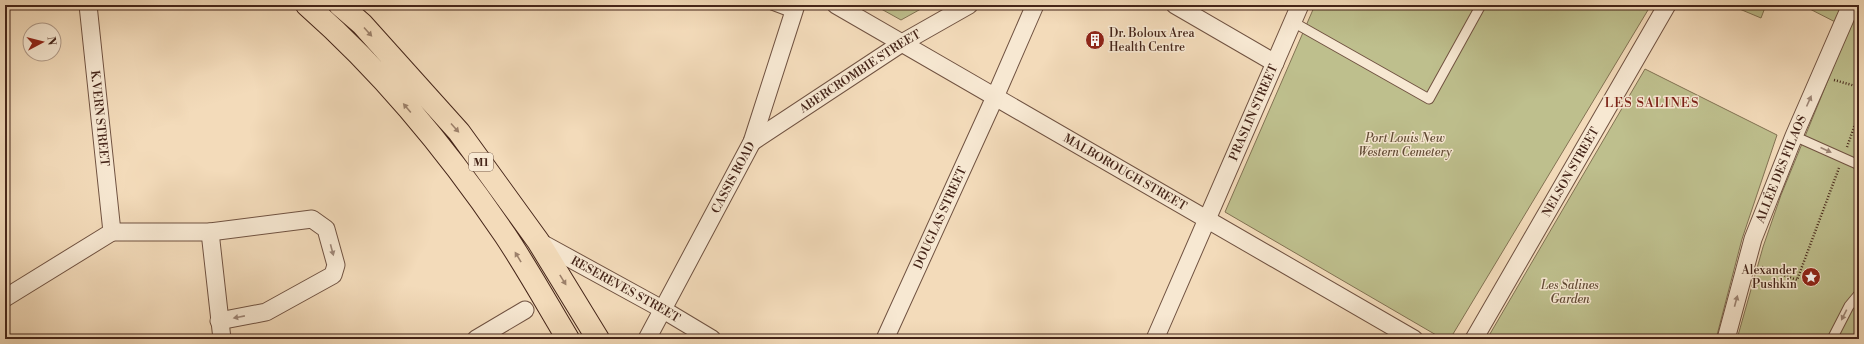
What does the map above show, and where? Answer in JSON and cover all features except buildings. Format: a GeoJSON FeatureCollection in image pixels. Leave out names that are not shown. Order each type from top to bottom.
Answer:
{"type":"FeatureCollection","features":[{"type":"Feature","properties":{"kind":"highway","name":"M1"},"geometry":{"type":"LineString","coordinates":[[307,5],[335,30],[389,86],[450,158],[505,236],[568,339]]}},
{"type":"Feature","properties":{"kind":"highway","name":"M1"},"geometry":{"type":"LineString","coordinates":[[340,5],[362,24],[459,132],[538,241],[598,339]]}},
{"type":"Feature","properties":{"kind":"street","name":"K.VERN STREET"},"geometry":{"type":"LineString","coordinates":[[88,5],[112,232]]}},
{"type":"Feature","properties":{"kind":"street","name":"MALBOROUGH STREET"},"geometry":{"type":"LineString","coordinates":[[836,5],[1414,339]]}},
{"type":"Feature","properties":{"kind":"street","name":"ABERCROMBIE STREET"},"geometry":{"type":"LineString","coordinates":[[752,142],[902,43],[969,5]]}},
{"type":"Feature","properties":{"kind":"street","name":"DOUGLAS STREET"},"geometry":{"type":"LineString","coordinates":[[885,339],[995,97],[1035,5]]}},
{"type":"Feature","properties":{"kind":"street"},"geometry":{"type":"LineString","coordinates":[[1175,5],[1275,63]]}},
{"type":"Feature","properties":{"kind":"street","name":"PRASLIN STREET"},"geometry":{"type":"LineString","coordinates":[[1155,339],[1300,5]]}},
{"type":"Feature","properties":{"kind":"street","name":"NELSON STREET"},"geometry":{"type":"LineString","coordinates":[[1474,339],[1667,5]]}},
{"type":"Feature","properties":{"kind":"street","name":"ALLÉE DES FILAOS"},"geometry":{"type":"LineString","coordinates":[[1726,339],[1753,239],[1794,136],[1851,5]]}},
{"type":"Feature","properties":{"kind":"street","name":"CASSIS ROAD"},"geometry":{"type":"LineString","coordinates":[[646,339],[752,142],[794,9]]}},
{"type":"Feature","properties":{"kind":"street"},"geometry":{"type":"LineString","coordinates":[[5,298],[112,232],[210,232],[312,219],[326,228],[336,265],[333,275],[266,312],[219,321]]}},
{"type":"Feature","properties":{"kind":"street"},"geometry":{"type":"LineString","coordinates":[[210,232],[222,339]]}},
{"type":"Feature","properties":{"kind":"street","name":"RESEREVES STREET"},"geometry":{"type":"LineString","coordinates":[[538,241],[662,309],[712,339]]}},
{"type":"Feature","properties":{"kind":"street"},"geometry":{"type":"LineString","coordinates":[[476,339],[525,310]]}},
{"type":"Feature","properties":{"kind":"lane"},"geometry":{"type":"LineString","coordinates":[[772,5],[794,9]]}},
{"type":"Feature","properties":{"kind":"lane"},"geometry":{"type":"LineString","coordinates":[[1293,22],[1429,99],[1481,5]]}},
{"type":"Feature","properties":{"kind":"lane"},"geometry":{"type":"LineString","coordinates":[[1794,136],[1859,165]]}},
{"type":"Feature","properties":{"kind":"lane"},"geometry":{"type":"LineString","coordinates":[[1832,339],[1849,306],[1859,294]]}},
{"type":"Feature","properties":{"kind":"path"},"geometry":{"type":"LineString","coordinates":[[1820,77],[1859,87]]}},
{"type":"Feature","properties":{"kind":"path"},"geometry":{"type":"LineString","coordinates":[[1746,262],[1797,280],[1859,113]]}},
{"type":"Feature","properties":{"kind":"green space"},"geometry":{"type":"Polygon","coordinates":[[[874,5],[928,5],[901,20],[874,5]]]}},
{"type":"Feature","properties":{"kind":"green space","name":"Port Louis New Western Cemetery"},"geometry":{"type":"Polygon","coordinates":[[[1315,5],[1651,5],[1450,339],[1443,339],[1225,212],[1315,5]]]}},
{"type":"Feature","properties":{"kind":"green space"},"geometry":{"type":"Polygon","coordinates":[[[1730,5],[1766,5],[1761,18],[1730,5]]]}},
{"type":"Feature","properties":{"kind":"green space"},"geometry":{"type":"Polygon","coordinates":[[[1802,5],[1859,5],[1859,339],[1737,339],[1763,247],[1781,195],[1849,29],[1802,5]]]}},
{"type":"Feature","properties":{"kind":"green space","name":"Les Salines Garden"},"geometry":{"type":"Polygon","coordinates":[[[1645,69],[1777,135],[1742,239],[1716,339],[1487,339],[1645,69]]]}},
{"type":"Feature","properties":{"kind":"place","name":"Dr. Boloux Area Health Centre"},"geometry":{"type":"Point","coordinates":[1095,40]}},
{"type":"Feature","properties":{"kind":"place","name":"Alexander Pushkin"},"geometry":{"type":"Point","coordinates":[1811,277]}},
{"type":"Feature","properties":{"kind":"district","name":"LES SALINES"},"geometry":{"type":"Point","coordinates":[1652,102]}}]}
